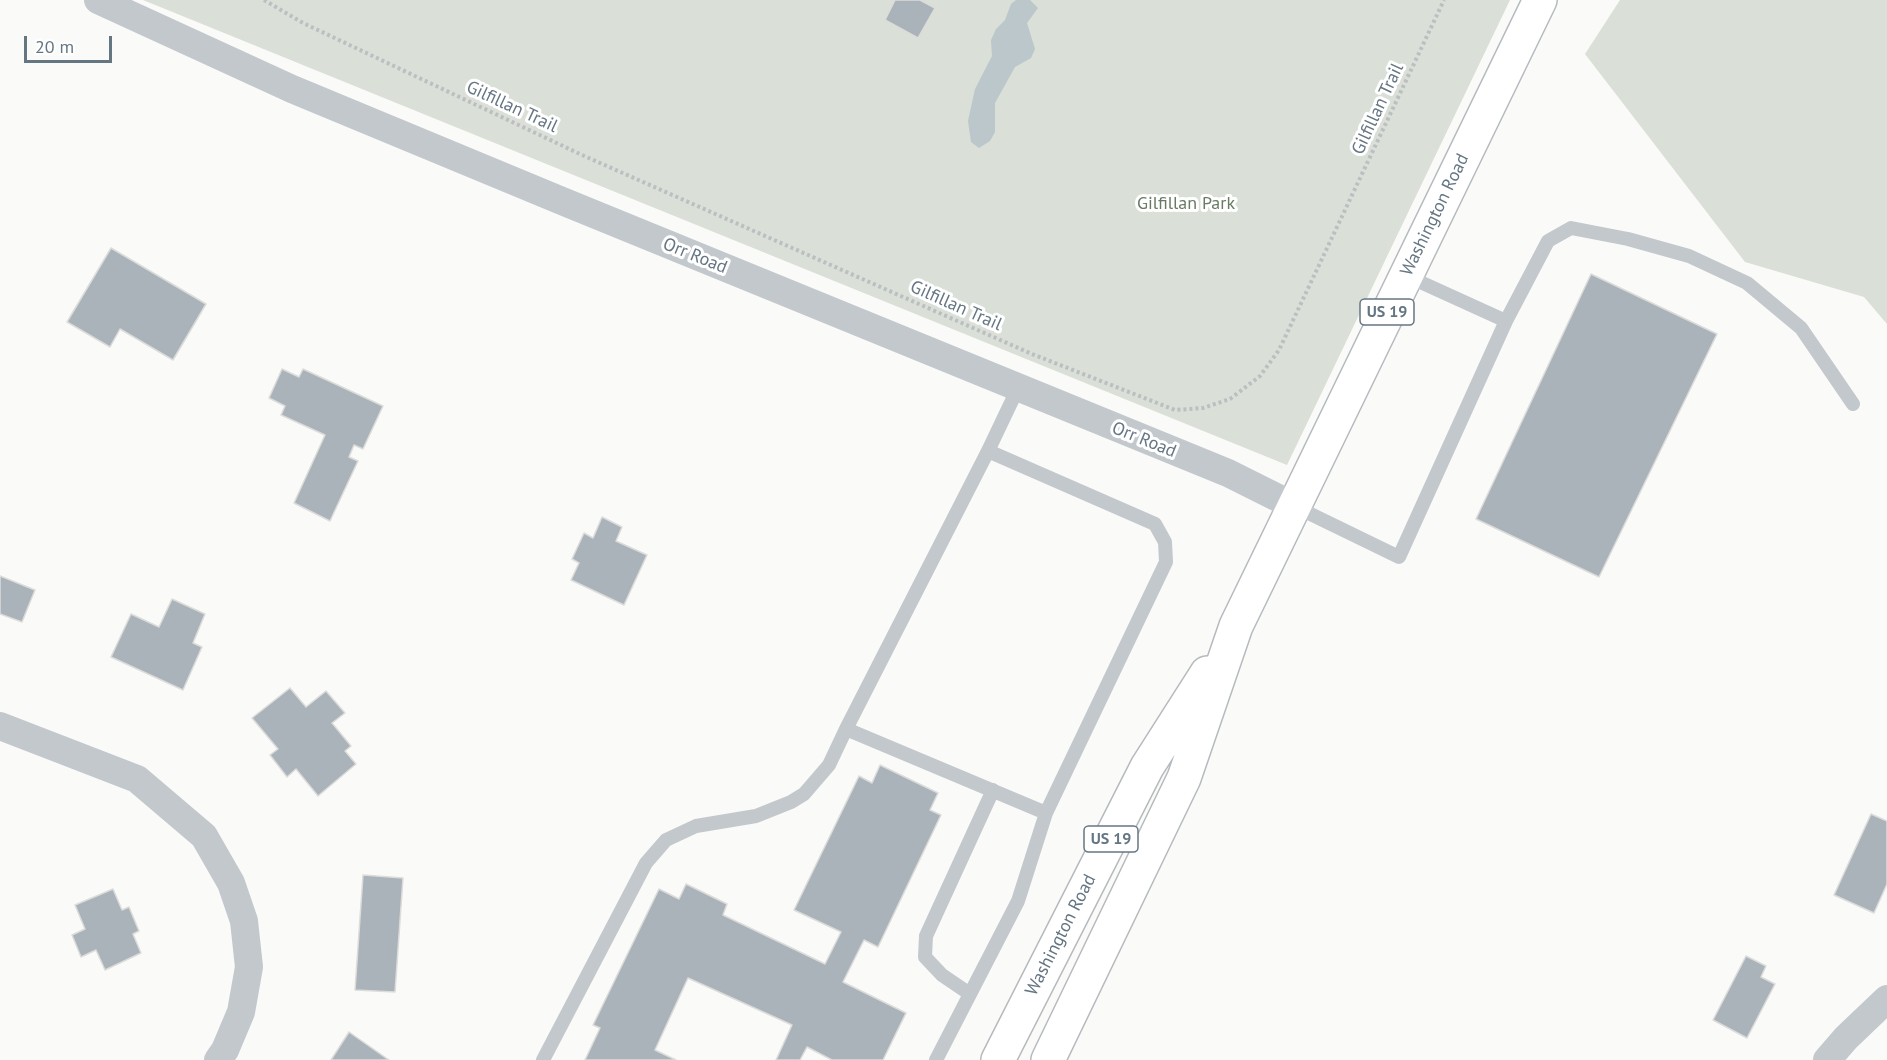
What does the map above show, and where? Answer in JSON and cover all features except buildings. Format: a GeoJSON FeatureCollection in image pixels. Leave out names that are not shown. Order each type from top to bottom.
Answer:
{"type":"FeatureCollection","features":[{"type":"Feature","properties":{"kind":"main road","name":"Washington Road"},"geometry":{"type":"LineString","coordinates":[[998,1060],[1148,767],[1236,626],[1540,0]]}},
{"type":"Feature","properties":{"kind":"main road","name":"Washington Road"},"geometry":{"type":"LineString","coordinates":[[1048,1060],[1184,778],[1236,626]]}},
{"type":"Feature","properties":{"kind":"street","name":"Orr Road"},"geometry":{"type":"LineString","coordinates":[[98,0],[303,93],[1228,473],[1294,506]]}},
{"type":"Feature","properties":{"kind":"street"},"geometry":{"type":"LineString","coordinates":[[0,726],[137,779],[204,836],[231,883],[244,921],[249,967],[241,1012],[225,1050],[218,1060]]}},
{"type":"Feature","properties":{"kind":"street"},"geometry":{"type":"LineString","coordinates":[[1827,1060],[1846,1038],[1887,999]]}},
{"type":"Feature","properties":{"kind":"lane"},"geometry":{"type":"LineString","coordinates":[[1294,506],[1399,557],[1506,321],[1548,241],[1570,228],[1628,239],[1689,256],[1747,284],[1801,328],[1853,404]]}},
{"type":"Feature","properties":{"kind":"lane"},"geometry":{"type":"LineString","coordinates":[[1405,275],[1506,321]]}},
{"type":"Feature","properties":{"kind":"lane"},"geometry":{"type":"LineString","coordinates":[[543,1060],[646,863],[666,840],[696,826],[756,816],[791,802],[804,794],[829,765],[1018,388]]}},
{"type":"Feature","properties":{"kind":"lane"},"geometry":{"type":"LineString","coordinates":[[936,1060],[1018,901],[1046,813],[1166,562],[1165,542],[1155,524],[988,451]]}},
{"type":"Feature","properties":{"kind":"lane"},"geometry":{"type":"LineString","coordinates":[[846,729],[1046,813]]}},
{"type":"Feature","properties":{"kind":"lane"},"geometry":{"type":"LineString","coordinates":[[970,994],[942,975],[925,957],[926,936],[993,790]]}},
{"type":"Feature","properties":{"kind":"path","name":"Gilfillan Trail"},"geometry":{"type":"LineString","coordinates":[[264,0],[303,23],[582,155],[1032,354],[1175,410],[1203,408],[1230,399],[1260,376],[1280,350],[1444,0]]}},
{"type":"Feature","properties":{"kind":"green space","name":"Gilfillan Park"},"geometry":{"type":"Polygon","coordinates":[[[143,0],[1510,0],[1287,465],[143,0]]]}},
{"type":"Feature","properties":{"kind":"green space"},"geometry":{"type":"Polygon","coordinates":[[[1620,0],[1887,0],[1887,324],[1864,297],[1745,262],[1585,54],[1620,0]]]}},
{"type":"Feature","properties":{"kind":"shaded area"},"geometry":{"type":"Polygon","coordinates":[[[1016,0],[1030,0],[1038,8],[1027,23],[1035,49],[1031,58],[1015,67],[995,103],[995,132],[990,141],[979,148],[971,142],[968,121],[975,89],[992,56],[991,40],[996,29],[1005,20],[1011,4],[1016,0]]]}}]}
